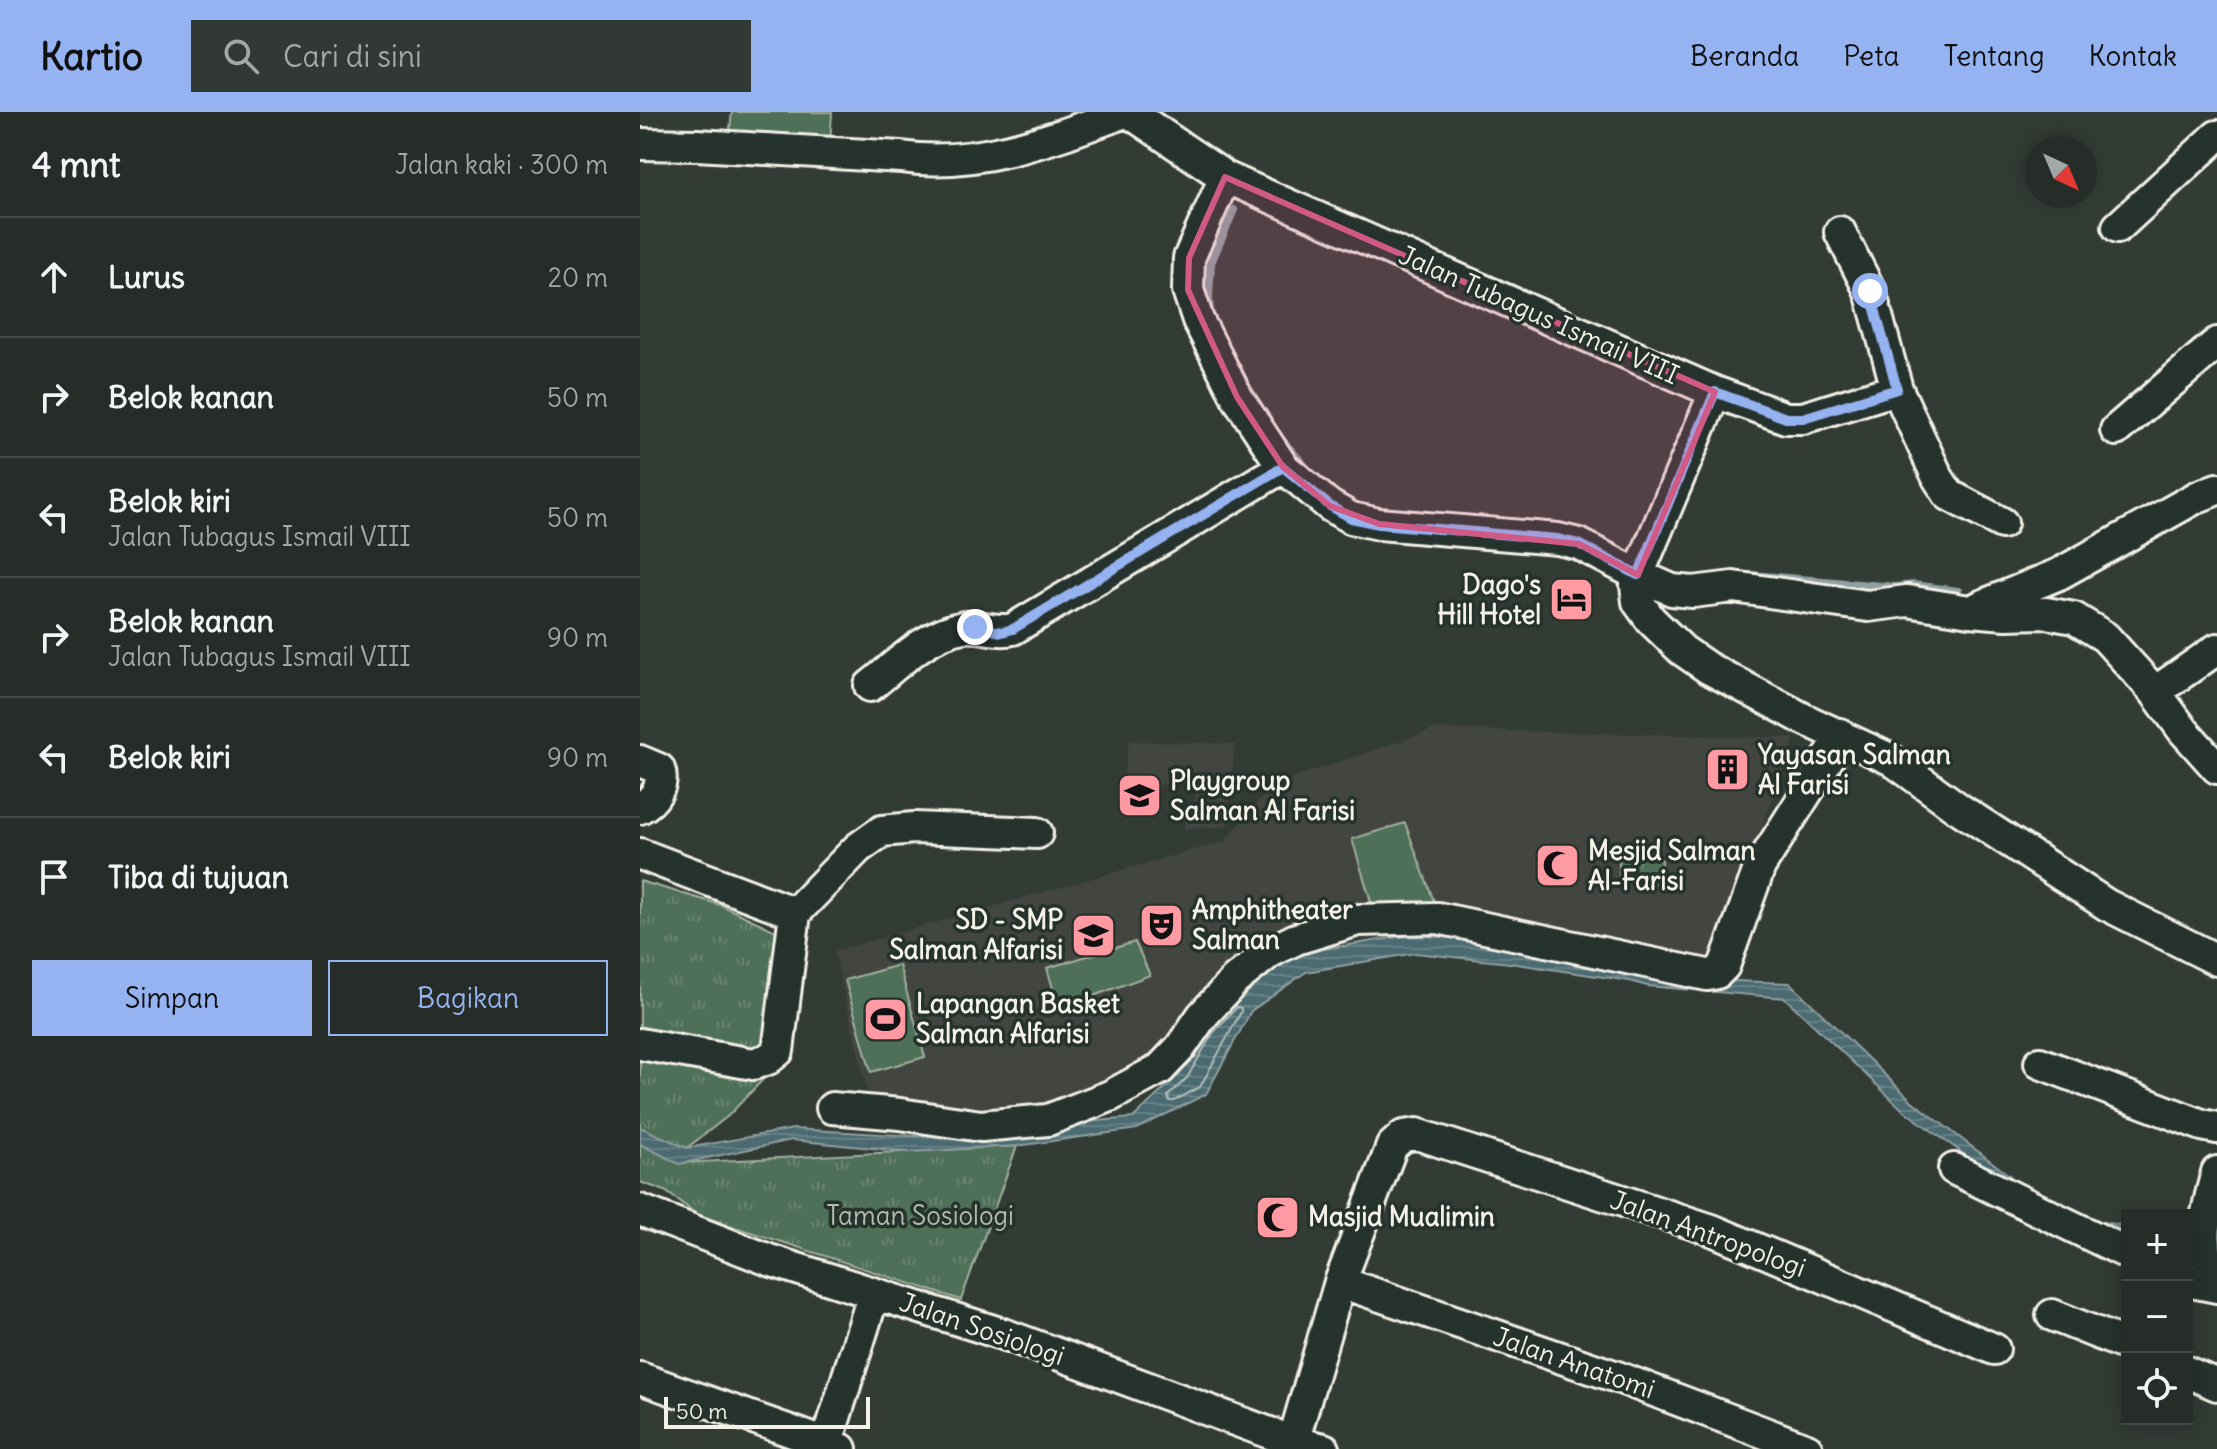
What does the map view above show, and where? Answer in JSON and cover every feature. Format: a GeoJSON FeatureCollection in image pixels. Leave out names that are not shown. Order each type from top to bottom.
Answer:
{"type":"FeatureCollection","features":[{"type":"Feature","properties":{"kind":"street","name":"Jalan Tubagus Ismail VIII"},"geometry":{"type":"LineString","coordinates":[[640,144],[956,160],[997,153],[1127,112],[1225,177],[1715,392],[1786,418],[1803,418],[1897,389]]}},
{"type":"Feature","properties":{"kind":"street"},"geometry":{"type":"LineString","coordinates":[[2118,227],[2217,136]]}},
{"type":"Feature","properties":{"kind":"street"},"geometry":{"type":"LineString","coordinates":[[1225,177],[1189,258],[1188,290],[1198,320],[1237,397],[1283,467],[1330,506],[1351,518],[1379,524],[1558,539],[1579,544],[1638,589],[1668,638],[1708,668],[1802,718],[1892,760],[1958,808],[2107,905],[2217,960]]}},
{"type":"Feature","properties":{"kind":"street"},"geometry":{"type":"LineString","coordinates":[[1840,232],[1870,291],[1897,389],[1924,450],[1949,495],[2002,523]]}},
{"type":"Feature","properties":{"kind":"street"},"geometry":{"type":"LineString","coordinates":[[2116,430],[2217,343]]}},
{"type":"Feature","properties":{"kind":"street"},"geometry":{"type":"LineString","coordinates":[[1638,589],[1715,392]]}},
{"type":"Feature","properties":{"kind":"street"},"geometry":{"type":"LineString","coordinates":[[870,686],[928,641],[945,632],[975,627],[1002,632],[1013,629],[1283,467]]}},
{"type":"Feature","properties":{"kind":"street"},"geometry":{"type":"LineString","coordinates":[[1970,611],[2059,574],[2197,497],[2217,489]]}},
{"type":"Feature","properties":{"kind":"street"},"geometry":{"type":"LineString","coordinates":[[1638,589],[1693,592],[1733,587],[1868,606],[1907,601],[1970,611],[2046,613],[2074,618],[2105,637],[2217,768]]}},
{"type":"Feature","properties":{"kind":"street"},"geometry":{"type":"LineString","coordinates":[[2155,692],[2217,649]]}},
{"type":"Feature","properties":{"kind":"street"},"geometry":{"type":"LineString","coordinates":[[832,1108],[981,1126],[1048,1120],[1110,1096],[1160,1069],[1235,980],[1270,952],[1296,939],[1358,920],[1438,918],[1707,975],[1717,973],[1724,966],[1760,866],[1831,754],[1840,734]]}},
{"type":"Feature","properties":{"kind":"street"},"geometry":{"type":"LineString","coordinates":[[640,761],[659,769],[662,776],[651,801],[640,808]]}},
{"type":"Feature","properties":{"kind":"street"},"geometry":{"type":"LineString","coordinates":[[640,1044],[753,1064],[768,1059],[778,1051],[795,913],[858,848],[882,831],[914,828],[1037,833]]}},
{"type":"Feature","properties":{"kind":"street"},"geometry":{"type":"LineString","coordinates":[[640,854],[795,913]]}},
{"type":"Feature","properties":{"kind":"street"},"geometry":{"type":"LineString","coordinates":[[2040,1063],[2217,1128]]}},
{"type":"Feature","properties":{"kind":"street","name":"Jalan Antropologi"},"geometry":{"type":"LineString","coordinates":[[1340,1282],[1392,1146],[1403,1136],[1417,1134],[1712,1230],[1994,1349]]}},
{"type":"Feature","properties":{"kind":"street"},"geometry":{"type":"LineString","coordinates":[[1954,1169],[2121,1250]]}},
{"type":"Feature","properties":{"kind":"street"},"geometry":{"type":"LineString","coordinates":[[2207,1269],[2205,1221],[2217,1172]]}},
{"type":"Feature","properties":{"kind":"street","name":"Jalan Sosiologi"},"geometry":{"type":"LineString","coordinates":[[640,1210],[769,1260],[1009,1336],[1293,1446],[1324,1449]]}},
{"type":"Feature","properties":{"kind":"street"},"geometry":{"type":"LineString","coordinates":[[1293,1446],[1340,1282]]}},
{"type":"Feature","properties":{"kind":"street","name":"Jalan Anatomi"},"geometry":{"type":"LineString","coordinates":[[1340,1282],[1620,1378],[1807,1449]]}},
{"type":"Feature","properties":{"kind":"street"},"geometry":{"type":"LineString","coordinates":[[640,1378],[831,1447],[874,1293]]}},
{"type":"Feature","properties":{"kind":"street"},"geometry":{"type":"LineString","coordinates":[[2052,1315],[2121,1343]]}},
{"type":"Feature","properties":{"kind":"street"},"geometry":{"type":"LineString","coordinates":[[2193,1375],[2217,1385]]}},
{"type":"Feature","properties":{"kind":"highlighted area"},"geometry":{"type":"Polygon","coordinates":[[[1225,177],[1715,392],[1638,575],[1579,544],[1379,524],[1330,506],[1283,467],[1237,397],[1188,290],[1189,258],[1225,177]]]}},
{"type":"Feature","properties":{"kind":"shaded area","name":"SD - SMP Salman Alfarisi"},"geometry":{"type":"Polygon","coordinates":[[[1435,729],[1795,738],[1714,959],[1488,916],[1264,948],[1178,1049],[1040,1117],[869,1098],[834,951],[1225,841],[1272,785],[1435,729]]]}},
{"type":"Feature","properties":{"kind":"shaded area","name":"Playgroup Salman Al Farisi"},"geometry":{"type":"Polygon","coordinates":[[[1129,741],[1235,744],[1227,826],[1184,829],[1184,811],[1195,807],[1195,784],[1160,784],[1153,813],[1118,810],[1129,741]]]}},
{"type":"Feature","properties":{"kind":"green space"},"geometry":{"type":"Polygon","coordinates":[[[732,112],[832,112],[830,144],[729,136],[732,112]]]}},
{"type":"Feature","properties":{"kind":"green space"},"geometry":{"type":"Polygon","coordinates":[[[1405,823],[1435,904],[1372,905],[1352,839],[1405,823]]]}},
{"type":"Feature","properties":{"kind":"green space"},"geometry":{"type":"Polygon","coordinates":[[[1619,851],[1662,860],[1657,884],[1619,879],[1619,851]]]}},
{"type":"Feature","properties":{"kind":"green space","name":"Taman Sosiologi"},"geometry":{"type":"Polygon","coordinates":[[[640,881],[721,905],[778,932],[773,1069],[728,1116],[687,1148],[680,1163],[1017,1146],[961,1300],[698,1215],[665,1191],[640,1182],[640,881]]]}},
{"type":"Feature","properties":{"kind":"green space"},"geometry":{"type":"Polygon","coordinates":[[[1135,942],[1150,975],[1059,1009],[1047,968],[1135,942]]]}},
{"type":"Feature","properties":{"kind":"green space","name":"Lapangan Basket Salman Alfarisi"},"geometry":{"type":"Polygon","coordinates":[[[899,965],[925,1057],[871,1072],[845,980],[899,965]]]}},
{"type":"Feature","properties":{"kind":"water"},"geometry":{"type":"Polygon","coordinates":[[[1417,934],[1548,950],[1709,980],[1790,983],[1912,1101],[2022,1185],[2097,1221],[2121,1225],[2121,1233],[2091,1228],[2015,1191],[1903,1110],[1785,998],[1647,986],[1510,963],[1415,953],[1306,972],[1251,1011],[1206,1094],[1137,1129],[1017,1146],[911,1152],[792,1140],[679,1164],[640,1144],[640,1127],[687,1148],[793,1129],[916,1136],[1133,1118],[1181,1073],[1206,1028],[1240,990],[1299,953],[1417,934]]]}},
{"type":"Feature","properties":{"kind":"waterway"},"geometry":{"type":"LineString","coordinates":[[1210,316],[1211,263],[1234,210]]}},
{"type":"Feature","properties":{"kind":"waterway"},"geometry":{"type":"LineString","coordinates":[[1281,439],[1312,474]]}},
{"type":"Feature","properties":{"kind":"waterway"},"geometry":{"type":"LineString","coordinates":[[1752,575],[1895,587],[1913,585],[1958,591]]}},
{"type":"Feature","properties":{"kind":"place","name":"Dago's Hill Hotel"},"geometry":{"type":"Point","coordinates":[1572,600]}},
{"type":"Feature","properties":{"kind":"place","name":"Yayasan Salman Al Farisi"},"geometry":{"type":"Point","coordinates":[1727,770]}},
{"type":"Feature","properties":{"kind":"place","name":"Playgroup Salman Al Farisi"},"geometry":{"type":"Point","coordinates":[1139,796]}},
{"type":"Feature","properties":{"kind":"place","name":"Mesjid Salman Al-Farisi"},"geometry":{"type":"Point","coordinates":[1557,866]}},
{"type":"Feature","properties":{"kind":"place","name":"Amphitheater Salman"},"geometry":{"type":"Point","coordinates":[1161,925]}},
{"type":"Feature","properties":{"kind":"place","name":"SD - SMP Salman Alfarisi"},"geometry":{"type":"Point","coordinates":[1094,935]}},
{"type":"Feature","properties":{"kind":"place","name":"Lapangan Basket Salman Alfarisi"},"geometry":{"type":"Point","coordinates":[885,1019]}},
{"type":"Feature","properties":{"kind":"place","name":"Masjid Mualimin"},"geometry":{"type":"Point","coordinates":[1277,1217]}},
{"type":"Feature","properties":{"kind":"route"},"geometry":{"type":"LineString","coordinates":[[975,627],[1002,632],[1013,629],[1283,467],[1330,506],[1351,518],[1379,524],[1558,539],[1579,544],[1638,575],[1715,392],[1786,418],[1803,418],[1897,389],[1870,291]]}}]}
